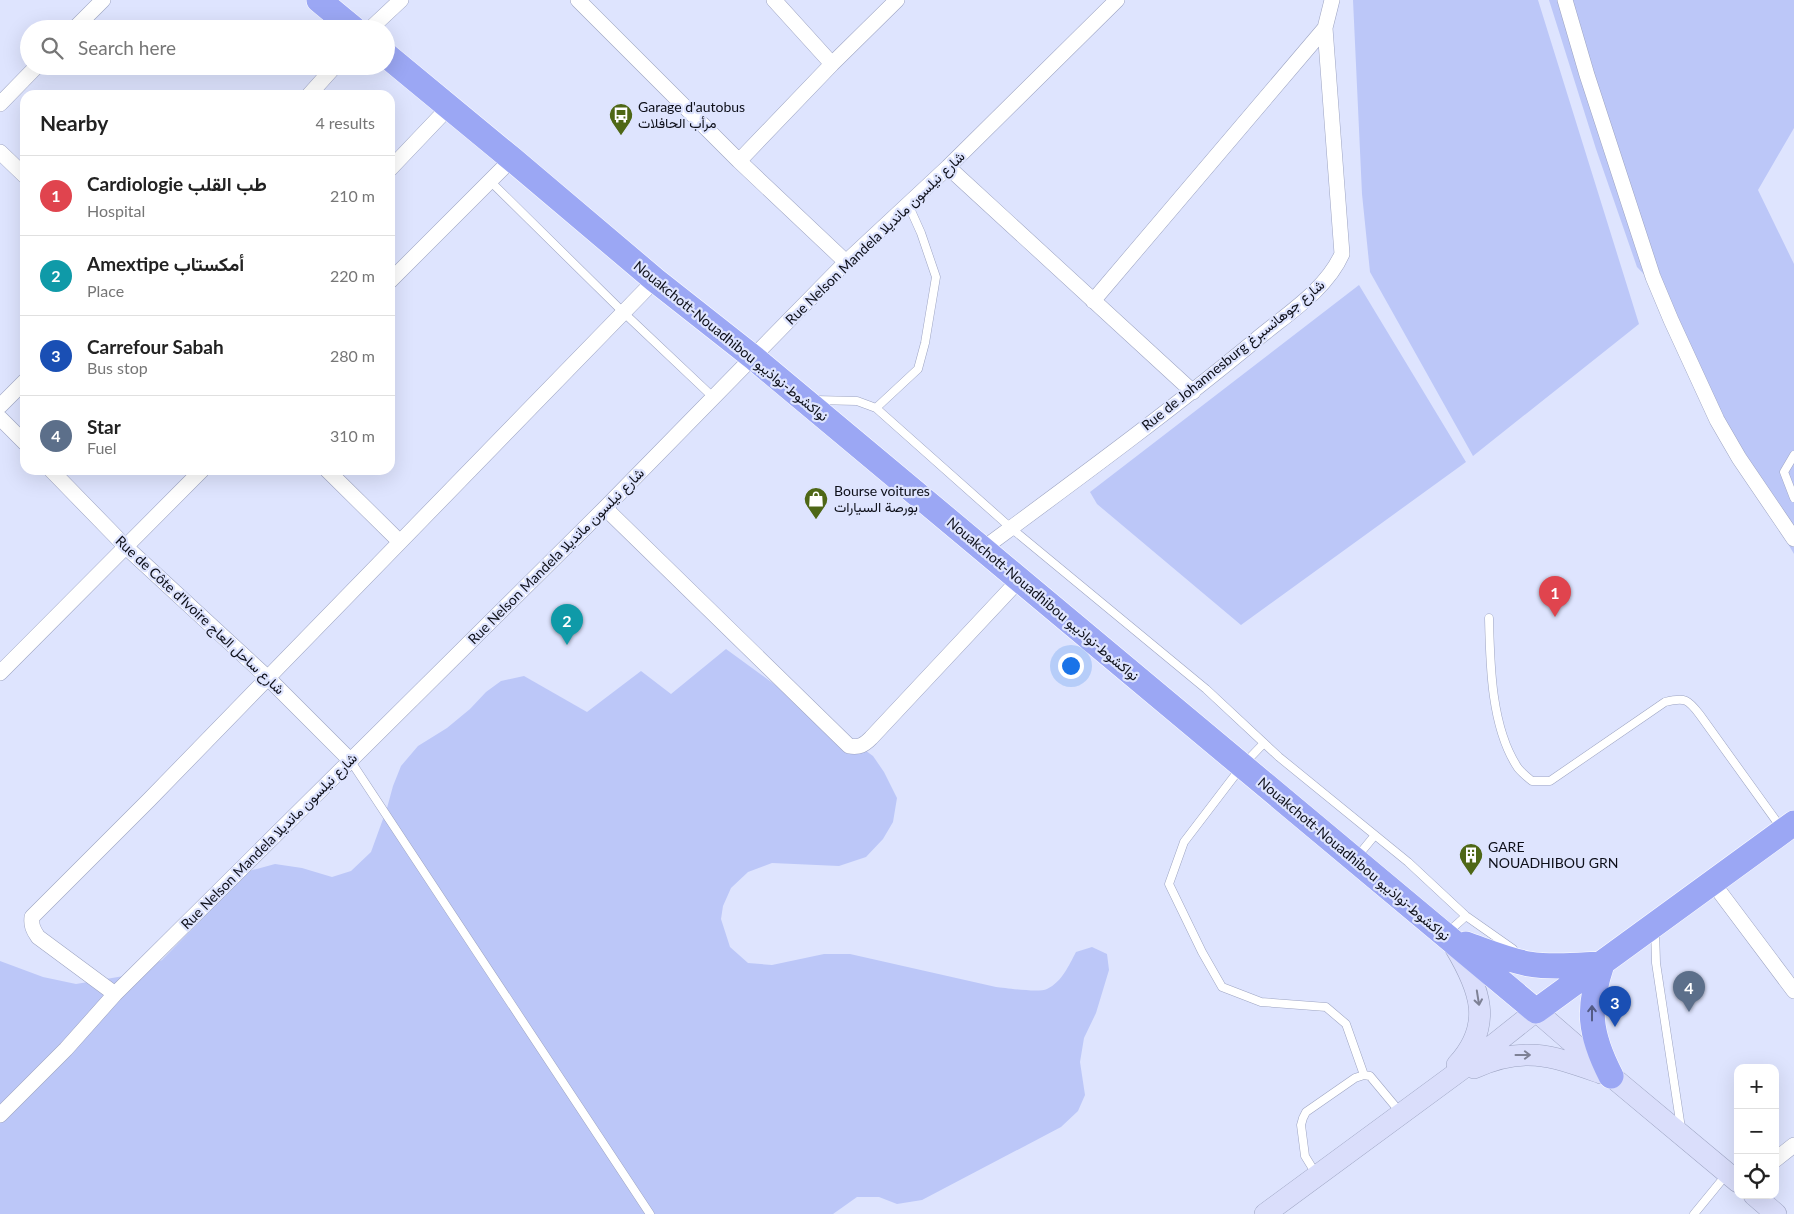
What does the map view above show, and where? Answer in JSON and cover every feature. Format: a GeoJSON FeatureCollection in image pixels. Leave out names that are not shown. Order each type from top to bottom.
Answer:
{"type":"FeatureCollection","features":[{"type":"Feature","properties":{"kind":"highway"},"geometry":{"type":"LineString","coordinates":[[319,0],[343,20]]}},
{"type":"Feature","properties":{"kind":"highway","name":"Nouakchott-Nouadhibou نواكشوط-نواذيبو"},"geometry":{"type":"LineString","coordinates":[[395,63],[655,280],[754,358],[984,548],[1019,580],[1536,1011]]}},
{"type":"Feature","properties":{"kind":"highway"},"geometry":{"type":"LineString","coordinates":[[1536,1011],[1789,827]]}},
{"type":"Feature","properties":{"kind":"highway"},"geometry":{"type":"LineString","coordinates":[[1448,937],[1502,957],[1529,964],[1552,966],[1602,964]]}},
{"type":"Feature","properties":{"kind":"highway"},"geometry":{"type":"LineString","coordinates":[[1602,964],[1594,988],[1591,1013],[1593,1032],[1599,1054],[1611,1076]]}},
{"type":"Feature","properties":{"kind":"main road"},"geometry":{"type":"LineString","coordinates":[[1430,1092],[1469,1052],[1476,1036],[1478,1022],[1479,1005],[1476,990],[1470,974],[1448,937]]}},
{"type":"Feature","properties":{"kind":"main road"},"geometry":{"type":"LineString","coordinates":[[1265,1214],[1401,1114],[1536,1011],[1733,1178]]}},
{"type":"Feature","properties":{"kind":"main road"},"geometry":{"type":"LineString","coordinates":[[1430,1092],[1475,1067],[1512,1055],[1543,1055],[1611,1076]]}},
{"type":"Feature","properties":{"kind":"main road"},"geometry":{"type":"LineString","coordinates":[[1759,1199],[1776,1214]]}},
{"type":"Feature","properties":{"kind":"street"},"geometry":{"type":"LineString","coordinates":[[83,20],[102,0]]}},
{"type":"Feature","properties":{"kind":"street"},"geometry":{"type":"LineString","coordinates":[[380,20],[401,0]]}},
{"type":"Feature","properties":{"kind":"street"},"geometry":{"type":"LineString","coordinates":[[578,0],[740,161],[846,262]]}},
{"type":"Feature","properties":{"kind":"street"},"geometry":{"type":"LineString","coordinates":[[774,0],[832,64]]}},
{"type":"Feature","properties":{"kind":"street"},"geometry":{"type":"LineString","coordinates":[[740,161],[832,64],[897,0]]}},
{"type":"Feature","properties":{"kind":"street","name":"Rue Nelson Mandela شارع نيلسون مانديلا"},"geometry":{"type":"LineString","coordinates":[[0,1115],[66,1049],[115,994],[605,508],[846,262],[948,167],[1117,0]]}},
{"type":"Feature","properties":{"kind":"street","name":"Rue de Johannesburg شارع جوهانسبرغ"},"geometry":{"type":"LineString","coordinates":[[984,548],[1193,392],[1323,283],[1336,268],[1342,254],[1325,28],[1332,0]]}},
{"type":"Feature","properties":{"kind":"street"},"geometry":{"type":"LineString","coordinates":[[1565,0],[1587,75],[1650,268],[1671,320],[1689,362],[1726,435],[1739,458],[1794,539]]}},
{"type":"Feature","properties":{"kind":"street"},"geometry":{"type":"LineString","coordinates":[[1092,301],[1325,28]]}},
{"type":"Feature","properties":{"kind":"street"},"geometry":{"type":"LineString","coordinates":[[0,104],[28,75]]}},
{"type":"Feature","properties":{"kind":"street"},"geometry":{"type":"LineString","coordinates":[[313,90],[327,75]]}},
{"type":"Feature","properties":{"kind":"street"},"geometry":{"type":"LineString","coordinates":[[395,164],[449,107]]}},
{"type":"Feature","properties":{"kind":"street"},"geometry":{"type":"LineString","coordinates":[[0,152],[20,171]]}},
{"type":"Feature","properties":{"kind":"street"},"geometry":{"type":"LineString","coordinates":[[395,271],[512,159]]}},
{"type":"Feature","properties":{"kind":"street"},"geometry":{"type":"LineString","coordinates":[[948,167],[1193,392]]}},
{"type":"Feature","properties":{"kind":"street"},"geometry":{"type":"LineString","coordinates":[[115,994],[38,936],[31,924],[32,917],[268,678],[655,280]]}},
{"type":"Feature","properties":{"kind":"street"},"geometry":{"type":"LineString","coordinates":[[0,406],[20,386]]}},
{"type":"Feature","properties":{"kind":"street"},"geometry":{"type":"LineString","coordinates":[[0,418],[20,438]]}},
{"type":"Feature","properties":{"kind":"street","name":"Rue de Côte d'Ivoire شارع ساحل العاج"},"geometry":{"type":"LineString","coordinates":[[56,475],[126,547],[268,678],[350,760]]}},
{"type":"Feature","properties":{"kind":"street"},"geometry":{"type":"LineString","coordinates":[[0,673],[197,475]]}},
{"type":"Feature","properties":{"kind":"street"},"geometry":{"type":"LineString","coordinates":[[332,475],[400,542]]}},
{"type":"Feature","properties":{"kind":"street"},"geometry":{"type":"LineString","coordinates":[[605,508],[849,746],[856,748],[871,738],[1019,580]]}},
{"type":"Feature","properties":{"kind":"street"},"geometry":{"type":"LineString","coordinates":[[1713,882],[1794,991]]}},
{"type":"Feature","properties":{"kind":"street"},"geometry":{"type":"LineString","coordinates":[[1779,1157],[1794,1145]]}},
{"type":"Feature","properties":{"kind":"lane"},"geometry":{"type":"LineString","coordinates":[[490,181],[714,398]]}},
{"type":"Feature","properties":{"kind":"lane"},"geometry":{"type":"LineString","coordinates":[[876,408],[918,368],[925,343],[936,277],[921,233],[908,204]]}},
{"type":"Feature","properties":{"kind":"lane"},"geometry":{"type":"LineString","coordinates":[[805,400],[857,401],[876,408],[1011,528],[1206,689],[1279,758],[1408,862],[1466,916],[1498,941],[1521,952]]}},
{"type":"Feature","properties":{"kind":"lane"},"geometry":{"type":"LineString","coordinates":[[1794,455],[1784,472],[1794,498]]}},
{"type":"Feature","properties":{"kind":"lane"},"geometry":{"type":"LineString","coordinates":[[1489,618],[1490,675],[1503,736],[1518,768],[1532,781],[1550,780],[1665,702],[1680,698],[1690,702],[1789,827]]}},
{"type":"Feature","properties":{"kind":"lane"},"geometry":{"type":"LineString","coordinates":[[1264,743],[1242,766],[1184,842],[1169,884],[1202,952],[1222,987],[1261,1002],[1326,1007],[1346,1024],[1364,1075]]}},
{"type":"Feature","properties":{"kind":"lane"},"geometry":{"type":"LineString","coordinates":[[350,760],[650,1214]]}},
{"type":"Feature","properties":{"kind":"lane"},"geometry":{"type":"LineString","coordinates":[[1355,860],[1375,835]]}},
{"type":"Feature","properties":{"kind":"lane"},"geometry":{"type":"LineString","coordinates":[[1448,937],[1466,916]]}},
{"type":"Feature","properties":{"kind":"lane"},"geometry":{"type":"LineString","coordinates":[[1655,924],[1656,962],[1682,1135]]}},
{"type":"Feature","properties":{"kind":"lane"},"geometry":{"type":"LineString","coordinates":[[1530,956],[1552,966]]}},
{"type":"Feature","properties":{"kind":"lane"},"geometry":{"type":"LineString","coordinates":[[1317,1176],[1305,1156],[1301,1125],[1306,1112],[1355,1078],[1364,1075],[1370,1076],[1401,1114]]}},
{"type":"Feature","properties":{"kind":"lane"},"geometry":{"type":"LineString","coordinates":[[1694,1214],[1733,1178]]}},
{"type":"Feature","properties":{"kind":"shaded area"},"geometry":{"type":"Polygon","coordinates":[[[1353,0],[1538,0],[1639,324],[1473,456],[1370,272],[1362,194],[1353,0]]]}},
{"type":"Feature","properties":{"kind":"shaded area"},"geometry":{"type":"Polygon","coordinates":[[[1549,0],[1794,0],[1794,128],[1758,190],[1794,264],[1794,554],[1728,442],[1666,297],[1637,267],[1596,149],[1549,0]]]}},
{"type":"Feature","properties":{"kind":"shaded area"},"geometry":{"type":"Polygon","coordinates":[[[1359,285],[1466,462],[1241,625],[1097,504],[1090,492],[1359,285]]]}},
{"type":"Feature","properties":{"kind":"shaded area"},"geometry":{"type":"Polygon","coordinates":[[[726,649],[873,756],[884,772],[897,798],[893,822],[883,839],[866,857],[839,866],[772,863],[748,872],[731,888],[723,906],[721,919],[730,947],[748,963],[772,965],[824,954],[850,954],[996,987],[1030,990],[1047,989],[1057,982],[1076,952],[1092,947],[1107,954],[1109,970],[1096,1013],[1084,1038],[1080,1062],[1085,1095],[1078,1111],[1061,1127],[922,1200],[897,1204],[879,1197],[857,1197],[833,1214],[0,1214],[0,961],[43,977],[76,984],[136,974],[162,960],[249,871],[275,864],[302,868],[332,877],[351,871],[371,852],[401,766],[418,746],[447,728],[470,709],[486,692],[501,681],[524,676],[587,712],[641,671],[671,694],[726,649]]]}},
{"type":"Feature","properties":{"kind":"place","name":"Garage d'autobus مرأب الحافلات"},"geometry":{"type":"Point","coordinates":[621,136]}},
{"type":"Feature","properties":{"kind":"place","name":"Bourse voitures بورصة السيارات"},"geometry":{"type":"Point","coordinates":[816,520]}},
{"type":"Feature","properties":{"kind":"place","name":"Cardiologie طب القلب"},"geometry":{"type":"Point","coordinates":[1555,617]}},
{"type":"Feature","properties":{"kind":"place","name":"Amextipe أمكستاب"},"geometry":{"type":"Point","coordinates":[567,645]}},
{"type":"Feature","properties":{"kind":"place","name":"GARE NOUADHIBOU GRN"},"geometry":{"type":"Point","coordinates":[1471,876]}},
{"type":"Feature","properties":{"kind":"place","name":"Star"},"geometry":{"type":"Point","coordinates":[1689,1012]}},
{"type":"Feature","properties":{"kind":"place","name":"Carrefour Sabah"},"geometry":{"type":"Point","coordinates":[1615,1027]}}]}
